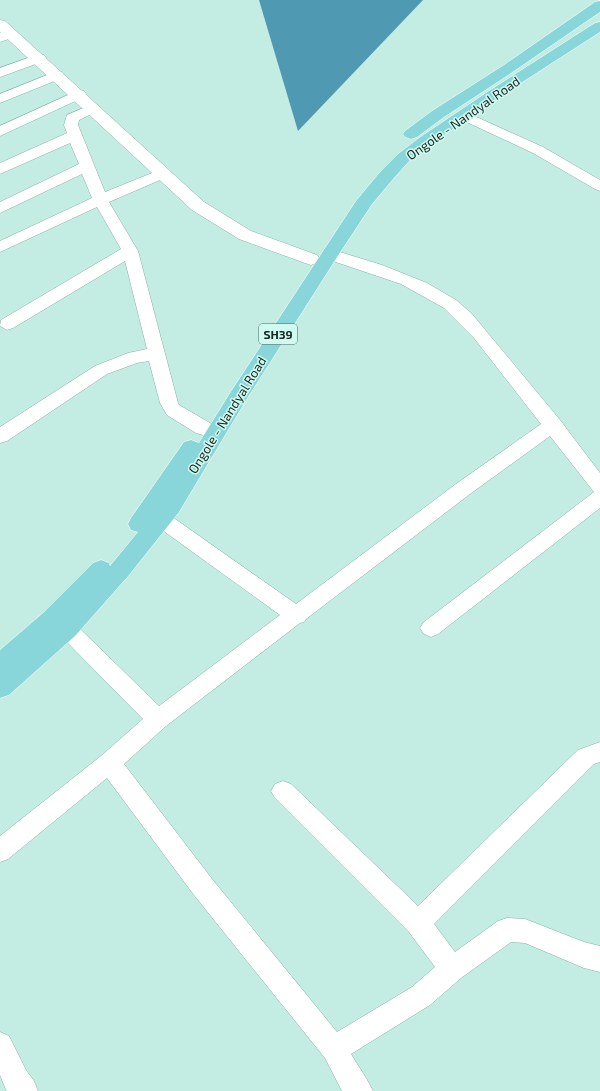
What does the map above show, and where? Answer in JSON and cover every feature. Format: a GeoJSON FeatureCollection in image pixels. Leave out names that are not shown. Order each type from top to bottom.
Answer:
{"type":"FeatureCollection","features":[{"type":"Feature","properties":{"kind":"main road","name":"Ongole - Nandyal Road"},"geometry":{"type":"LineString","coordinates":[[0,664],[51,620],[86,586],[116,553],[148,512],[336,219],[368,175],[394,148],[438,114],[509,68],[600,4]]}},
{"type":"Feature","properties":{"kind":"main road","name":"Ongole - Nandyal Road"},"geometry":{"type":"LineString","coordinates":[[0,688],[67,629],[121,569],[161,519],[181,490],[239,395],[330,254],[365,201],[387,175],[410,153],[463,115],[600,26]]}},
{"type":"Feature","properties":{"kind":"street"},"geometry":{"type":"LineString","coordinates":[[3,32],[39,58],[79,94],[162,174],[204,210],[245,235],[310,260]]}},
{"type":"Feature","properties":{"kind":"street"},"geometry":{"type":"LineString","coordinates":[[0,73],[39,58]]}},
{"type":"Feature","properties":{"kind":"street"},"geometry":{"type":"LineString","coordinates":[[0,99],[57,75]]}},
{"type":"Feature","properties":{"kind":"street"},"geometry":{"type":"LineString","coordinates":[[0,132],[79,94]]}},
{"type":"Feature","properties":{"kind":"street"},"geometry":{"type":"LineString","coordinates":[[93,108],[72,118],[71,125],[100,200],[123,241],[156,354],[168,403],[173,410],[203,428]]}},
{"type":"Feature","properties":{"kind":"street"},"geometry":{"type":"LineString","coordinates":[[463,115],[538,150],[600,186]]}},
{"type":"Feature","properties":{"kind":"street"},"geometry":{"type":"LineString","coordinates":[[0,169],[75,135]]}},
{"type":"Feature","properties":{"kind":"street"},"geometry":{"type":"LineString","coordinates":[[0,208],[87,166]]}},
{"type":"Feature","properties":{"kind":"street"},"geometry":{"type":"LineString","coordinates":[[0,247],[100,200],[162,174]]}},
{"type":"Feature","properties":{"kind":"street"},"geometry":{"type":"LineString","coordinates":[[7,324],[123,241]]}},
{"type":"Feature","properties":{"kind":"street"},"geometry":{"type":"LineString","coordinates":[[330,254],[392,273],[420,287],[450,305],[473,326],[553,425],[600,487]]}},
{"type":"Feature","properties":{"kind":"street"},"geometry":{"type":"LineString","coordinates":[[0,436],[101,370],[134,357],[156,354]]}},
{"type":"Feature","properties":{"kind":"street"},"geometry":{"type":"LineString","coordinates":[[0,851],[109,763],[158,719],[297,616],[463,489],[553,425]]}},
{"type":"Feature","properties":{"kind":"street"},"geometry":{"type":"LineString","coordinates":[[431,628],[600,498]]}},
{"type":"Feature","properties":{"kind":"street"},"geometry":{"type":"LineString","coordinates":[[161,519],[297,616]]}},
{"type":"Feature","properties":{"kind":"street"},"geometry":{"type":"LineString","coordinates":[[67,629],[158,719]]}},
{"type":"Feature","properties":{"kind":"street"},"geometry":{"type":"LineString","coordinates":[[418,923],[586,757],[600,752]]}},
{"type":"Feature","properties":{"kind":"street"},"geometry":{"type":"LineString","coordinates":[[109,763],[203,887],[334,1049],[352,1083],[358,1091]]}},
{"type":"Feature","properties":{"kind":"street"},"geometry":{"type":"LineString","coordinates":[[283,791],[418,923],[452,969]]}},
{"type":"Feature","properties":{"kind":"street"},"geometry":{"type":"LineString","coordinates":[[334,1049],[421,996],[452,969],[507,930],[525,931],[584,955],[600,959]]}},
{"type":"Feature","properties":{"kind":"street"},"geometry":{"type":"LineString","coordinates":[[0,1045],[16,1080],[24,1091]]}},
{"type":"Feature","properties":{"kind":"water"},"geometry":{"type":"Polygon","coordinates":[[[259,0],[423,0],[298,131],[259,0]]]}}]}
